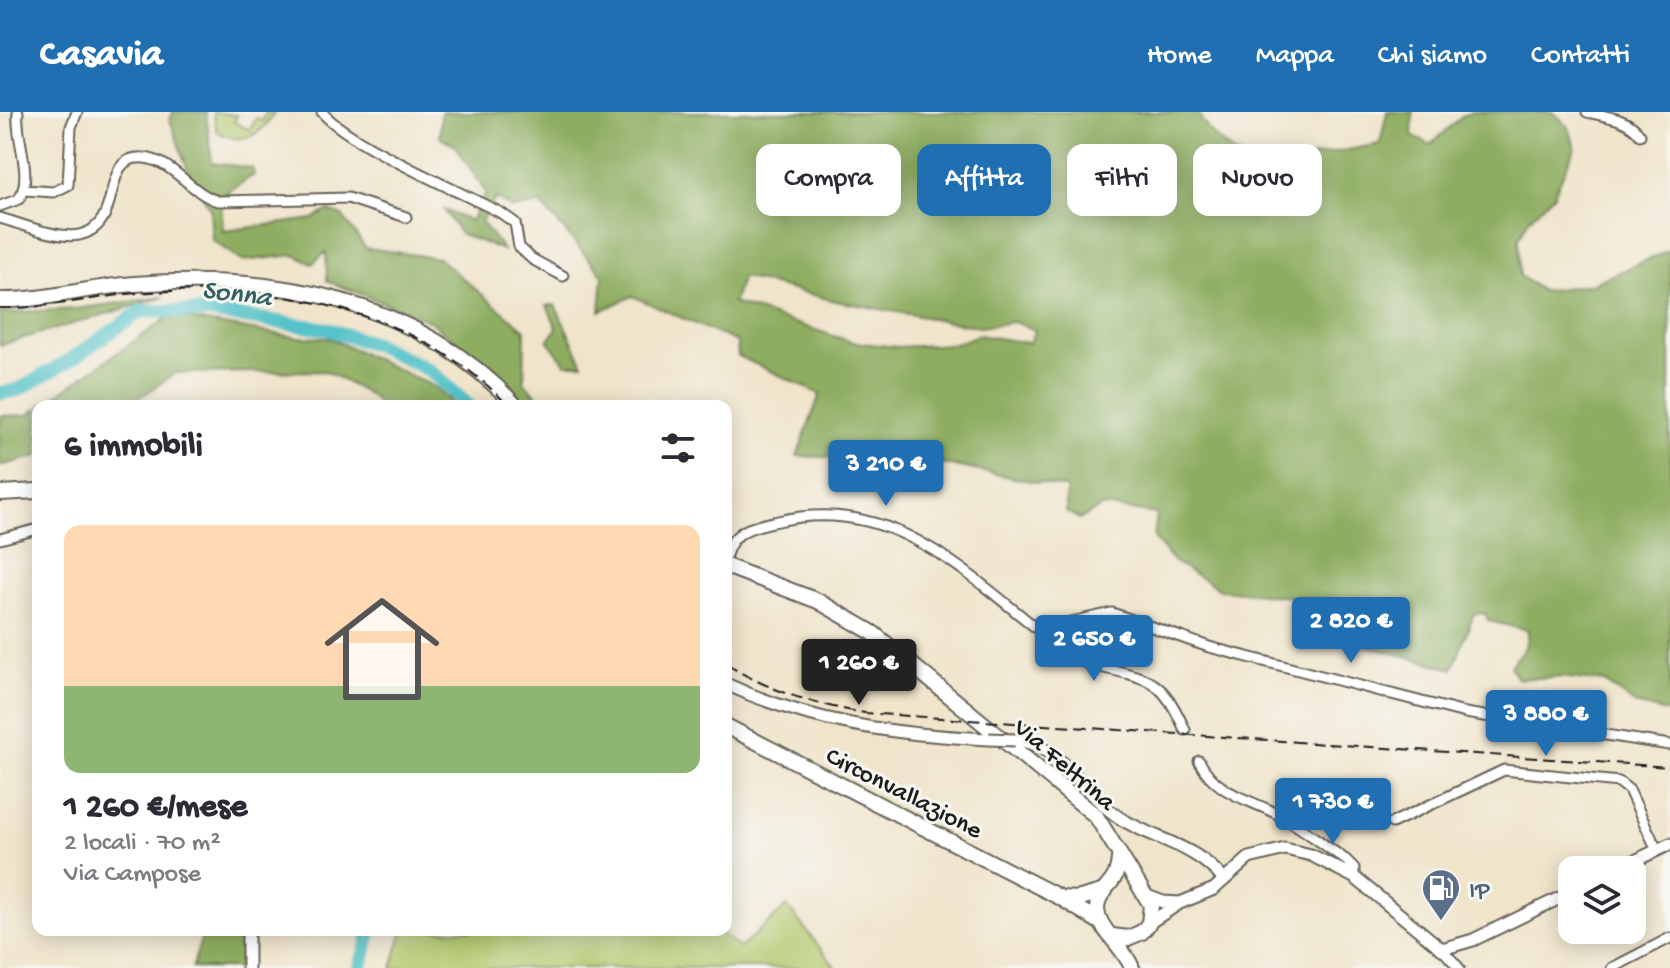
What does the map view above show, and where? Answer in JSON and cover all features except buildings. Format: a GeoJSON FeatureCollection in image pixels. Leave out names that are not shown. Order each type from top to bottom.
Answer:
{"type":"FeatureCollection","features":[{"type":"Feature","properties":{"kind":"main road"},"geometry":{"type":"LineString","coordinates":[[0,300],[150,283],[267,285],[306,290],[365,306],[422,332],[470,362],[510,400]]}},
{"type":"Feature","properties":{"kind":"main road"},"geometry":{"type":"LineString","coordinates":[[0,493],[32,491]]}},
{"type":"Feature","properties":{"kind":"main road","name":"Via Feltrina"},"geometry":{"type":"LineString","coordinates":[[732,568],[806,596],[873,633],[1096,816],[1144,893]]}},
{"type":"Feature","properties":{"kind":"main road","name":"Circonvallazione"},"geometry":{"type":"LineString","coordinates":[[732,729],[1061,898],[1098,921]]}},
{"type":"Feature","properties":{"kind":"main road"},"geometry":{"type":"LineString","coordinates":[[1119,857],[1118,874],[1097,904],[1098,921],[1123,947],[1134,968]]}},
{"type":"Feature","properties":{"kind":"main road"},"geometry":{"type":"LineString","coordinates":[[1061,898],[1077,899],[1127,883],[1144,893],[1151,905],[1134,968]]}},
{"type":"Feature","properties":{"kind":"main road"},"geometry":{"type":"LineString","coordinates":[[1112,936],[1128,938],[1146,927]]}},
{"type":"Feature","properties":{"kind":"street"},"geometry":{"type":"LineString","coordinates":[[0,206],[19,199],[24,190],[18,112]]}},
{"type":"Feature","properties":{"kind":"street"},"geometry":{"type":"LineString","coordinates":[[24,190],[54,192],[68,185],[71,127],[77,112]]}},
{"type":"Feature","properties":{"kind":"street"},"geometry":{"type":"LineString","coordinates":[[322,112],[329,121],[358,138],[501,213],[515,223],[519,247],[532,259],[563,276]]}},
{"type":"Feature","properties":{"kind":"street"},"geometry":{"type":"LineString","coordinates":[[1587,112],[1615,119],[1637,129],[1640,135]]}},
{"type":"Feature","properties":{"kind":"street"},"geometry":{"type":"LineString","coordinates":[[0,218],[76,236],[90,231],[106,217],[116,172],[128,160],[137,158],[166,166],[208,198],[218,201],[348,198],[406,217]]}},
{"type":"Feature","properties":{"kind":"street"},"geometry":{"type":"LineString","coordinates":[[732,541],[753,527],[804,515],[865,517],[929,547],[1080,661],[1151,680],[1163,689],[1185,730]]}},
{"type":"Feature","properties":{"kind":"street"},"geometry":{"type":"LineString","coordinates":[[0,539],[32,531]]}},
{"type":"Feature","properties":{"kind":"street"},"geometry":{"type":"LineString","coordinates":[[1039,629],[1094,615],[1120,615],[1209,647],[1465,713],[1670,745]]}},
{"type":"Feature","properties":{"kind":"street"},"geometry":{"type":"LineString","coordinates":[[732,687],[771,705],[821,719],[904,732],[1015,740],[1046,749],[1109,810],[1192,850],[1223,879]]}},
{"type":"Feature","properties":{"kind":"street"},"geometry":{"type":"LineString","coordinates":[[1199,761],[1214,783],[1229,794],[1276,813],[1346,860],[1354,868],[1354,877]]}},
{"type":"Feature","properties":{"kind":"street"},"geometry":{"type":"LineString","coordinates":[[1392,823],[1500,771],[1510,771],[1626,784],[1657,850]]}},
{"type":"Feature","properties":{"kind":"street"},"geometry":{"type":"LineString","coordinates":[[1645,856],[1670,844]]}},
{"type":"Feature","properties":{"kind":"street"},"geometry":{"type":"LineString","coordinates":[[1146,927],[1180,903],[1206,894],[1255,855],[1285,849],[1311,855],[1354,877],[1442,949],[1459,968]]}},
{"type":"Feature","properties":{"kind":"street"},"geometry":{"type":"LineString","coordinates":[[1144,893],[1163,902],[1180,903]]}},
{"type":"Feature","properties":{"kind":"street"},"geometry":{"type":"LineString","coordinates":[[1442,949],[1473,940],[1558,899]]}},
{"type":"Feature","properties":{"kind":"street"},"geometry":{"type":"LineString","coordinates":[[248,936],[248,968]]}},
{"type":"Feature","properties":{"kind":"street"},"geometry":{"type":"LineString","coordinates":[[1612,968],[1670,938]]}},
{"type":"Feature","properties":{"kind":"green space"},"geometry":{"type":"Polygon","coordinates":[[[173,112],[206,112],[212,163],[252,168],[254,175],[221,196],[223,231],[313,219],[328,210],[342,216],[366,248],[438,258],[525,330],[524,382],[541,400],[520,400],[507,383],[430,321],[327,281],[326,252],[312,264],[295,255],[242,261],[212,240],[210,209],[189,173],[170,120],[173,112]]]}},
{"type":"Feature","properties":{"kind":"green space"},"geometry":{"type":"Polygon","coordinates":[[[213,112],[237,115],[234,122],[250,130],[256,118],[262,121],[266,112],[274,113],[257,133],[234,138],[217,131],[213,112]]]}},
{"type":"Feature","properties":{"kind":"green space"},"geometry":{"type":"Polygon","coordinates":[[[441,112],[1198,112],[1210,132],[1223,144],[1193,144],[1193,216],[1322,216],[1322,155],[1380,144],[1387,112],[1413,112],[1412,136],[1430,145],[1464,115],[1473,112],[1553,112],[1569,127],[1575,148],[1553,196],[1529,219],[1519,238],[1520,276],[1542,291],[1591,284],[1670,250],[1670,713],[1635,704],[1604,682],[1561,677],[1517,679],[1510,666],[1525,648],[1528,630],[1488,621],[1486,614],[1474,613],[1453,669],[1345,640],[1338,612],[1301,598],[1222,590],[1174,562],[1154,538],[1157,514],[1103,506],[1080,519],[1066,512],[1066,488],[929,461],[797,456],[820,394],[738,356],[737,342],[632,296],[600,311],[603,275],[541,204],[513,209],[496,198],[481,221],[503,250],[460,234],[444,210],[471,221],[486,193],[455,145],[440,137],[441,112]],[[742,277],[733,303],[852,342],[897,347],[955,344],[978,335],[1029,343],[1035,330],[1014,322],[980,327],[836,301],[742,277]]]}},
{"type":"Feature","properties":{"kind":"green space"},"geometry":{"type":"Polygon","coordinates":[[[164,297],[0,345],[0,313],[75,309],[164,297]]]}},
{"type":"Feature","properties":{"kind":"green space"},"geometry":{"type":"Polygon","coordinates":[[[547,305],[555,305],[583,364],[566,364],[548,341],[557,328],[547,305]]]}},
{"type":"Feature","properties":{"kind":"green space"},"geometry":{"type":"Polygon","coordinates":[[[170,316],[295,337],[330,338],[435,387],[449,400],[375,400],[326,371],[176,373],[136,400],[50,400],[170,316]]]}},
{"type":"Feature","properties":{"kind":"green space"},"geometry":{"type":"Polygon","coordinates":[[[32,412],[32,458],[0,466],[0,416],[32,412]]]}},
{"type":"Feature","properties":{"kind":"green space"},"geometry":{"type":"Polygon","coordinates":[[[787,906],[836,968],[392,968],[401,936],[725,936],[740,948],[787,906]]]}},
{"type":"Feature","properties":{"kind":"green space"},"geometry":{"type":"Polygon","coordinates":[[[202,936],[247,936],[247,968],[192,968],[202,936]]]}},
{"type":"Feature","properties":{"kind":"waterway","name":"Sonna"},"geometry":{"type":"LineString","coordinates":[[0,393],[18,390],[67,362],[141,311],[209,312],[327,329],[377,345],[429,370],[462,400]]}},
{"type":"Feature","properties":{"kind":"waterway","name":"Sonna"},"geometry":{"type":"LineString","coordinates":[[360,968],[369,936]]}},
{"type":"Feature","properties":{"kind":"railway"},"geometry":{"type":"LineString","coordinates":[[0,308],[151,292],[249,293],[297,299],[389,325],[432,346],[472,373],[502,400]]}},
{"type":"Feature","properties":{"kind":"railway"},"geometry":{"type":"LineString","coordinates":[[732,667],[793,696],[865,713],[1670,767]]}},
{"type":"Feature","properties":{"kind":"place","name":"IP"},"geometry":{"type":"Point","coordinates":[1441,922]}}]}
